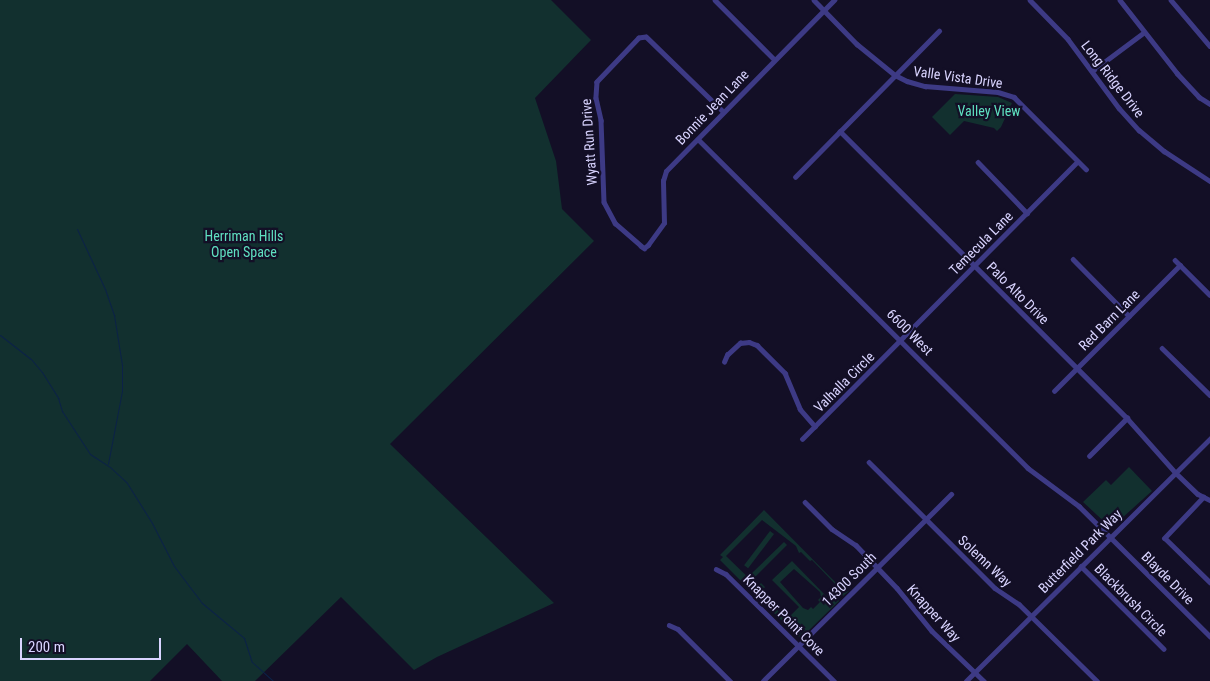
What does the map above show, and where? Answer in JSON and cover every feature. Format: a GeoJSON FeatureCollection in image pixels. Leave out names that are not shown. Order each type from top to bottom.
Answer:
{"type":"FeatureCollection","features":[{"type":"Feature","properties":{"kind":"street"},"geometry":{"type":"LineString","coordinates":[[715,0],[774,59]]}},
{"type":"Feature","properties":{"kind":"street","name":"Valle Vista Drive"},"geometry":{"type":"LineString","coordinates":[[814,0],[856,44],[895,75],[907,81],[925,86],[998,92],[1014,97],[1086,170]]}},
{"type":"Feature","properties":{"kind":"street","name":"Bonnie Jean Lane"},"geometry":{"type":"LineString","coordinates":[[644,248],[658,233],[664,223],[663,181],[666,171],[834,0]]}},
{"type":"Feature","properties":{"kind":"street","name":"Long Ridge Drive"},"geometry":{"type":"LineString","coordinates":[[1030,0],[1068,39],[1119,108],[1139,130],[1164,151],[1210,181]]}},
{"type":"Feature","properties":{"kind":"street"},"geometry":{"type":"LineString","coordinates":[[1120,0],[1143,33],[1177,73],[1199,97],[1210,104]]}},
{"type":"Feature","properties":{"kind":"street"},"geometry":{"type":"LineString","coordinates":[[1171,0],[1210,46]]}},
{"type":"Feature","properties":{"kind":"street"},"geometry":{"type":"LineString","coordinates":[[795,177],[939,31]]}},
{"type":"Feature","properties":{"kind":"street"},"geometry":{"type":"LineString","coordinates":[[1092,71],[1143,33]]}},
{"type":"Feature","properties":{"kind":"street","name":"Wyatt Run Drive"},"geometry":{"type":"LineString","coordinates":[[644,248],[615,223],[606,209],[604,202],[601,120],[596,86],[604,73],[642,37],[650,40],[723,112]]}},
{"type":"Feature","properties":{"kind":"street","name":"Palo Alto Drive"},"geometry":{"type":"LineString","coordinates":[[840,131],[1127,418],[1176,473],[1198,494],[1210,500]]}},
{"type":"Feature","properties":{"kind":"street","name":"6600 West"},"geometry":{"type":"LineString","coordinates":[[698,139],[902,340],[1028,468],[1070,498],[1110,537]]}},
{"type":"Feature","properties":{"kind":"street"},"geometry":{"type":"LineString","coordinates":[[978,162],[1027,213]]}},
{"type":"Feature","properties":{"kind":"street","name":"Temecula Lane"},"geometry":{"type":"LineString","coordinates":[[902,340],[1077,162]]}},
{"type":"Feature","properties":{"kind":"street"},"geometry":{"type":"LineString","coordinates":[[1072,259],[1129,316]]}},
{"type":"Feature","properties":{"kind":"street"},"geometry":{"type":"LineString","coordinates":[[1175,260],[1210,295]]}},
{"type":"Feature","properties":{"kind":"street","name":"Red Barn Lane"},"geometry":{"type":"LineString","coordinates":[[1054,391],[1180,265]]}},
{"type":"Feature","properties":{"kind":"street","name":"Valhalla Circle"},"geometry":{"type":"LineString","coordinates":[[802,439],[902,340]]}},
{"type":"Feature","properties":{"kind":"street"},"geometry":{"type":"LineString","coordinates":[[724,362],[727,355],[740,343],[749,342],[757,345],[785,373],[800,410],[815,426]]}},
{"type":"Feature","properties":{"kind":"street"},"geometry":{"type":"LineString","coordinates":[[1162,348],[1210,395]]}},
{"type":"Feature","properties":{"kind":"street"},"geometry":{"type":"LineString","coordinates":[[1090,456],[1127,418]]}},
{"type":"Feature","properties":{"kind":"street","name":"Butterfield Park Way"},"geometry":{"type":"LineString","coordinates":[[966,681],[1210,439]]}},
{"type":"Feature","properties":{"kind":"street","name":"Solemn Way"},"geometry":{"type":"LineString","coordinates":[[869,462],[995,588],[1016,602],[1097,681]]}},
{"type":"Feature","properties":{"kind":"street","name":"14300 South"},"geometry":{"type":"LineString","coordinates":[[763,681],[951,494]]}},
{"type":"Feature","properties":{"kind":"street"},"geometry":{"type":"LineString","coordinates":[[1204,497],[1165,538],[1210,582]]}},
{"type":"Feature","properties":{"kind":"street","name":"Knapper Way"},"geometry":{"type":"LineString","coordinates":[[805,502],[877,567],[932,631],[984,681]]}},
{"type":"Feature","properties":{"kind":"street","name":"Blayde Drive"},"geometry":{"type":"LineString","coordinates":[[1110,537],[1210,636]]}},
{"type":"Feature","properties":{"kind":"street","name":"Blackbrush Circle"},"geometry":{"type":"LineString","coordinates":[[1081,566],[1164,649]]}},
{"type":"Feature","properties":{"kind":"street","name":"Knapper Point Cove"},"geometry":{"type":"LineString","coordinates":[[716,569],[726,574],[834,681]]}},
{"type":"Feature","properties":{"kind":"street"},"geometry":{"type":"LineString","coordinates":[[668,625],[678,629],[730,681]]}},
{"type":"Feature","properties":{"kind":"green space","name":"Herriman Hills Open Space"},"geometry":{"type":"Polygon","coordinates":[[[0,0],[551,0],[591,40],[535,98],[556,161],[562,209],[594,241],[390,444],[554,603],[437,657],[414,670],[341,597],[255,681],[222,681],[187,644],[150,681],[0,681],[0,0]]]}},
{"type":"Feature","properties":{"kind":"green space","name":"Valley View"},"geometry":{"type":"Polygon","coordinates":[[[955,94],[998,97],[1012,103],[1001,127],[997,131],[994,128],[964,121],[950,135],[932,117],[955,94]]]}},
{"type":"Feature","properties":{"kind":"green space"},"geometry":{"type":"Polygon","coordinates":[[[1129,467],[1152,491],[1111,528],[1083,502],[1106,480],[1111,485],[1129,467]]]}},
{"type":"Feature","properties":{"kind":"green space"},"geometry":{"type":"Polygon","coordinates":[[[764,510],[845,592],[849,591],[843,596],[835,589],[837,586],[812,560],[810,561],[801,552],[799,553],[796,546],[762,520],[726,556],[754,583],[747,587],[720,560],[723,557],[720,555],[764,510]]]}},
{"type":"Feature","properties":{"kind":"green space"},"geometry":{"type":"Polygon","coordinates":[[[770,531],[774,534],[748,568],[744,565],[770,531]]]}},
{"type":"Feature","properties":{"kind":"green space"},"geometry":{"type":"Polygon","coordinates":[[[784,542],[787,545],[755,577],[751,574],[784,542]]]}},
{"type":"Feature","properties":{"kind":"green space"},"geometry":{"type":"Polygon","coordinates":[[[792,561],[827,597],[826,603],[833,601],[831,598],[835,596],[839,601],[803,636],[799,637],[753,593],[761,583],[765,587],[762,591],[789,617],[799,607],[772,580],[792,561]],[[794,569],[780,582],[803,608],[808,610],[811,607],[813,609],[820,602],[818,600],[821,597],[820,592],[794,569]]]}},
{"type":"Feature","properties":{"kind":"waterway"},"geometry":{"type":"LineString","coordinates":[[77,229],[105,289],[114,315],[122,365],[122,391],[108,464]]}},
{"type":"Feature","properties":{"kind":"waterway"},"geometry":{"type":"LineString","coordinates":[[0,335],[31,359],[42,372],[58,398],[62,411],[90,454],[110,467],[127,483],[152,523],[174,566],[202,603],[244,638],[252,662],[273,681]]}}]}
